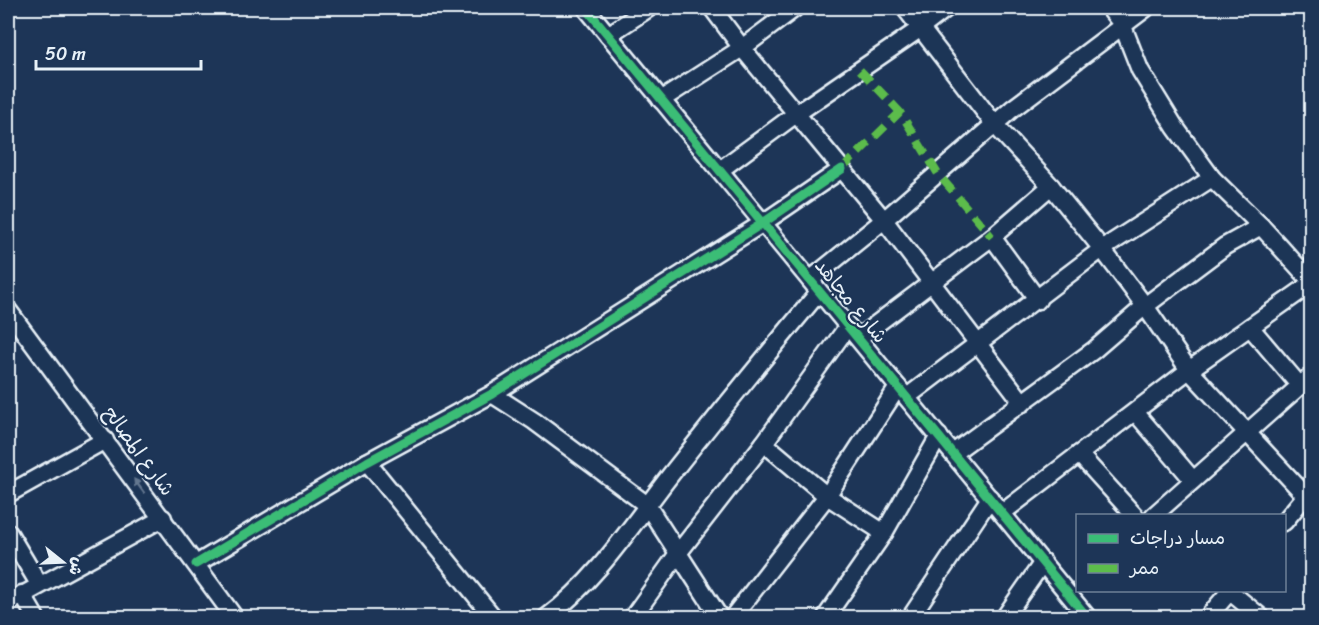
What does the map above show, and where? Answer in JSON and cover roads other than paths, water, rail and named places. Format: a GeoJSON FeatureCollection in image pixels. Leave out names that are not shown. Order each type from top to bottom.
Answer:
{"type":"FeatureCollection","features":[{"type":"Feature","properties":{"kind":"street","name":"شارع مجاهد"},"geometry":{"type":"LineString","coordinates":[[586,8],[1043,562],[1072,585],[1088,618]]}},
{"type":"Feature","properties":{"kind":"street"},"geometry":{"type":"LineString","coordinates":[[608,35],[649,8]]}},
{"type":"Feature","properties":{"kind":"street"},"geometry":{"type":"LineString","coordinates":[[712,8],[933,282],[1023,403]]}},
{"type":"Feature","properties":{"kind":"street"},"geometry":{"type":"LineString","coordinates":[[661,100],[742,48],[795,8]]}},
{"type":"Feature","properties":{"kind":"street"},"geometry":{"type":"LineString","coordinates":[[905,8],[995,125],[1051,186],[1102,249],[1189,370],[1308,492],[1286,520]]}},
{"type":"Feature","properties":{"kind":"street"},"geometry":{"type":"LineString","coordinates":[[720,170],[947,8]]}},
{"type":"Feature","properties":{"kind":"street"},"geometry":{"type":"LineString","coordinates":[[1002,513],[1189,370],[1311,283],[1261,226],[1212,178],[1175,127],[1140,70],[1122,24],[1109,8]]}},
{"type":"Feature","properties":{"kind":"street"},"geometry":{"type":"LineString","coordinates":[[546,618],[566,603],[609,556],[815,286],[884,220],[1012,109],[1146,8]]}},
{"type":"Feature","properties":{"kind":"street"},"geometry":{"type":"LineString","coordinates":[[196,564],[367,462],[492,394],[763,223],[842,169]]}},
{"type":"Feature","properties":{"kind":"street"},"geometry":{"type":"LineString","coordinates":[[732,618],[827,496],[902,392],[1038,300],[1102,249],[1212,178]]}},
{"type":"Feature","properties":{"kind":"street"},"geometry":{"type":"LineString","coordinates":[[637,616],[679,552],[853,332],[933,282],[992,237],[1051,186]]}},
{"type":"Feature","properties":{"kind":"street"},"geometry":{"type":"LineString","coordinates":[[953,453],[1094,350],[1145,306],[1225,246],[1261,226]]}},
{"type":"Feature","properties":{"kind":"street"},"geometry":{"type":"LineString","coordinates":[[992,237],[1038,300]]}},
{"type":"Feature","properties":{"kind":"street","name":"شارع المصالح"},"geometry":{"type":"LineString","coordinates":[[8,310],[235,618]]}},
{"type":"Feature","properties":{"kind":"street"},"geometry":{"type":"LineString","coordinates":[[1155,514],[1306,380],[1250,327]]}},
{"type":"Feature","properties":{"kind":"street"},"geometry":{"type":"LineString","coordinates":[[492,394],[534,421],[647,505],[720,618]]}},
{"type":"Feature","properties":{"kind":"street"},"geometry":{"type":"LineString","coordinates":[[1135,412],[1193,480]]}},
{"type":"Feature","properties":{"kind":"street"},"geometry":{"type":"LineString","coordinates":[[825,618],[884,533],[939,436]]}},
{"type":"Feature","properties":{"kind":"street"},"geometry":{"type":"LineString","coordinates":[[8,494],[105,440]]}},
{"type":"Feature","properties":{"kind":"street"},"geometry":{"type":"LineString","coordinates":[[764,443],[827,496],[884,533]]}},
{"type":"Feature","properties":{"kind":"street"},"geometry":{"type":"LineString","coordinates":[[1079,454],[1133,514]]}},
{"type":"Feature","properties":{"kind":"street"},"geometry":{"type":"LineString","coordinates":[[367,462],[495,618]]}},
{"type":"Feature","properties":{"kind":"street"},"geometry":{"type":"LineString","coordinates":[[910,618],[990,498]]}},
{"type":"Feature","properties":{"kind":"street"},"geometry":{"type":"LineString","coordinates":[[36,618],[15,598],[163,518]]}},
{"type":"Feature","properties":{"kind":"street"},"geometry":{"type":"LineString","coordinates":[[8,532],[39,584]]}},
{"type":"Feature","properties":{"kind":"street"},"geometry":{"type":"LineString","coordinates":[[1004,618],[1043,562]]}},
{"type":"Feature","properties":{"kind":"street"},"geometry":{"type":"LineString","coordinates":[[1207,618],[1229,592]]}},
{"type":"Feature","properties":{"kind":"street"},"geometry":{"type":"LineString","coordinates":[[1231,592],[1262,618]]}}]}
